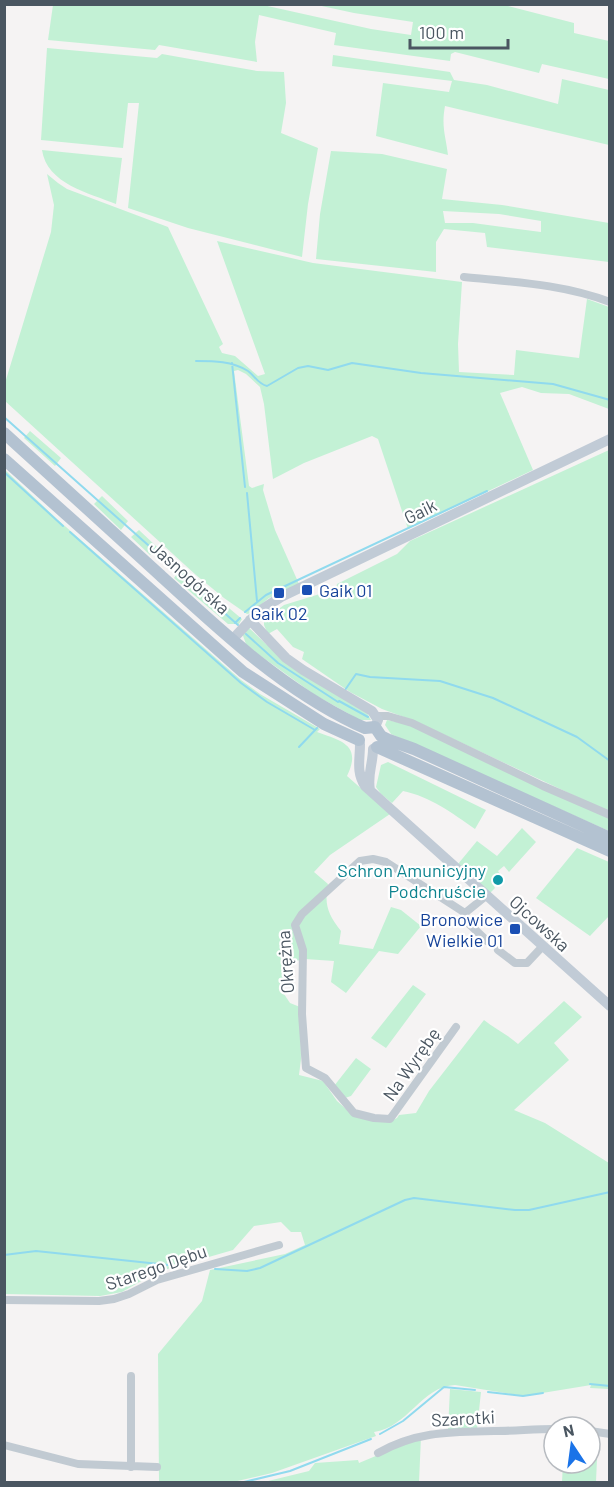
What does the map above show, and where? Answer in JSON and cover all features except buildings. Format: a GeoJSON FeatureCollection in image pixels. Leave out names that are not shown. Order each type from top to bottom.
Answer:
{"type":"FeatureCollection","features":[{"type":"Feature","properties":{"kind":"main road","name":"Jasnogórska"},"geometry":{"type":"LineString","coordinates":[[4,433],[232,640],[302,694],[375,734],[609,851]]}},
{"type":"Feature","properties":{"kind":"main road","name":"Jasnogórska"},"geometry":{"type":"LineString","coordinates":[[4,459],[243,672],[324,724],[359,742]]}},
{"type":"Feature","properties":{"kind":"main road"},"geometry":{"type":"LineString","coordinates":[[74,523],[88,509]]}},
{"type":"Feature","properties":{"kind":"main road"},"geometry":{"type":"LineString","coordinates":[[359,742],[360,732],[375,734]]}},
{"type":"Feature","properties":{"kind":"main road","name":"Jasnogórska"},"geometry":{"type":"LineString","coordinates":[[375,734],[609,838]]}},
{"type":"Feature","properties":{"kind":"street"},"geometry":{"type":"LineString","coordinates":[[464,276],[546,286],[579,292],[609,302]]}},
{"type":"Feature","properties":{"kind":"street","name":"Gaik"},"geometry":{"type":"LineString","coordinates":[[232,640],[269,603],[609,439]]}},
{"type":"Feature","properties":{"kind":"street"},"geometry":{"type":"LineString","coordinates":[[250,620],[286,658],[372,711],[375,734],[373,759],[368,776],[370,790]]}},
{"type":"Feature","properties":{"kind":"street"},"geometry":{"type":"LineString","coordinates":[[375,734],[388,716],[412,723],[609,815]]}},
{"type":"Feature","properties":{"kind":"street","name":"Ojcowska"},"geometry":{"type":"LineString","coordinates":[[359,742],[360,779],[370,790],[609,1006]]}},
{"type":"Feature","properties":{"kind":"street","name":"Okrężna"},"geometry":{"type":"LineString","coordinates":[[390,1119],[354,1113],[325,1078],[306,1068],[302,1014],[303,950],[295,924],[302,914],[360,861],[373,860],[386,862],[465,913],[466,921],[487,940]]}},
{"type":"Feature","properties":{"kind":"street"},"geometry":{"type":"LineString","coordinates":[[465,913],[486,896]]}},
{"type":"Feature","properties":{"kind":"street"},"geometry":{"type":"LineString","coordinates":[[498,950],[515,963],[527,963],[542,946]]}},
{"type":"Feature","properties":{"kind":"street","name":"Na Wyrębę"},"geometry":{"type":"LineString","coordinates":[[390,1119],[456,1027]]}},
{"type":"Feature","properties":{"kind":"street","name":"Starego Dębu"},"geometry":{"type":"LineString","coordinates":[[4,1300],[106,1300],[129,1294],[166,1277],[279,1245]]}},
{"type":"Feature","properties":{"kind":"street"},"geometry":{"type":"LineString","coordinates":[[131,1376],[131,1467]]}},
{"type":"Feature","properties":{"kind":"street","name":"Szarotki"},"geometry":{"type":"LineString","coordinates":[[378,1453],[397,1442],[424,1435],[542,1429]]}},
{"type":"Feature","properties":{"kind":"street"},"geometry":{"type":"LineString","coordinates":[[4,1445],[70,1463],[157,1467]]}},
{"type":"Feature","properties":{"kind":"green space"},"geometry":{"type":"Polygon","coordinates":[[[53,5],[263,5],[371,29],[411,35],[413,22],[317,5],[504,5],[574,23],[574,33],[609,41],[609,79],[542,64],[539,73],[455,52],[451,54],[450,61],[334,45],[336,33],[259,15],[255,42],[257,62],[159,45],[155,50],[48,40],[53,5]]]}},
{"type":"Feature","properties":{"kind":"green space"},"geometry":{"type":"Polygon","coordinates":[[[47,48],[157,58],[162,54],[257,71],[284,72],[286,103],[281,133],[318,148],[302,257],[188,228],[128,208],[139,103],[128,103],[123,148],[41,140],[47,48]]]}},
{"type":"Feature","properties":{"kind":"green space"},"geometry":{"type":"Polygon","coordinates":[[[333,55],[450,72],[454,80],[487,85],[558,104],[562,79],[609,90],[609,145],[445,106],[444,126],[448,155],[376,136],[383,83],[449,92],[452,81],[332,66],[333,55]]]}},
{"type":"Feature","properties":{"kind":"green space"},"geometry":{"type":"Polygon","coordinates":[[[42,150],[122,158],[116,204],[82,191],[60,179],[46,162],[42,150]]]}},
{"type":"Feature","properties":{"kind":"green space"},"geometry":{"type":"Polygon","coordinates":[[[331,151],[382,154],[447,169],[442,199],[502,205],[609,223],[609,262],[487,247],[485,233],[444,229],[436,242],[436,272],[316,259],[320,214],[331,151]],[[443,211],[445,223],[473,223],[541,232],[541,221],[499,214],[443,211]]]}},
{"type":"Feature","properties":{"kind":"green space"},"geometry":{"type":"Polygon","coordinates":[[[47,174],[67,189],[168,227],[223,344],[219,347],[222,353],[235,356],[258,376],[265,374],[217,241],[313,263],[462,282],[458,344],[459,372],[514,375],[516,350],[579,358],[587,299],[609,307],[609,409],[569,394],[541,393],[522,387],[500,393],[533,470],[408,529],[378,439],[372,436],[304,463],[273,479],[260,387],[246,374],[238,370],[234,371],[249,486],[252,488],[264,484],[263,490],[275,530],[299,584],[269,598],[247,614],[196,575],[5,401],[5,383],[51,232],[54,205],[47,174]]]}},
{"type":"Feature","properties":{"kind":"green space"},"geometry":{"type":"Polygon","coordinates":[[[30,431],[61,458],[55,466],[24,438],[30,431]]]}},
{"type":"Feature","properties":{"kind":"green space"},"geometry":{"type":"Polygon","coordinates":[[[609,450],[609,812],[415,721],[382,709],[350,692],[302,659],[304,652],[293,647],[277,629],[268,634],[264,620],[284,605],[336,589],[337,584],[397,554],[410,541],[609,450]]]}},
{"type":"Feature","properties":{"kind":"green space"},"geometry":{"type":"Polygon","coordinates":[[[4,469],[58,520],[241,680],[260,694],[320,729],[317,732],[347,746],[352,757],[347,776],[390,814],[330,855],[314,872],[328,884],[327,904],[330,914],[341,931],[339,944],[373,949],[391,907],[401,910],[421,926],[398,954],[379,951],[346,993],[331,982],[334,961],[305,959],[287,963],[282,991],[290,1003],[300,1007],[299,1075],[323,1081],[337,1101],[354,1116],[389,1122],[399,1115],[416,1113],[429,1091],[484,1020],[518,1044],[564,1001],[582,1017],[554,1043],[569,1060],[514,1110],[545,1123],[609,1163],[609,1389],[590,1388],[591,1385],[524,1396],[455,1385],[443,1387],[433,1392],[396,1423],[374,1432],[376,1436],[272,1473],[233,1482],[159,1482],[158,1354],[202,1301],[210,1270],[285,1254],[305,1245],[301,1232],[291,1232],[281,1222],[254,1226],[233,1250],[157,1272],[122,1292],[100,1296],[5,1294],[4,469]]]}},
{"type":"Feature","properties":{"kind":"green space"},"geometry":{"type":"Polygon","coordinates":[[[102,496],[128,521],[121,530],[94,504],[102,496]]]}},
{"type":"Feature","properties":{"kind":"green space"},"geometry":{"type":"Polygon","coordinates":[[[139,530],[157,547],[150,555],[131,537],[139,530]]]}},
{"type":"Feature","properties":{"kind":"green space"},"geometry":{"type":"Polygon","coordinates":[[[181,568],[242,619],[239,624],[228,624],[174,578],[181,568]]]}},
{"type":"Feature","properties":{"kind":"green space"},"geometry":{"type":"Polygon","coordinates":[[[248,627],[266,644],[367,713],[371,720],[360,720],[315,695],[258,654],[246,644],[242,633],[248,627]]]}},
{"type":"Feature","properties":{"kind":"green space"},"geometry":{"type":"Polygon","coordinates":[[[387,720],[411,725],[609,817],[609,831],[391,734],[385,725],[387,720]]]}},
{"type":"Feature","properties":{"kind":"green space"},"geometry":{"type":"Polygon","coordinates":[[[388,762],[486,810],[475,829],[423,797],[403,791],[392,803],[376,787],[381,765],[388,762]]]}},
{"type":"Feature","properties":{"kind":"green space"},"geometry":{"type":"Polygon","coordinates":[[[522,828],[536,842],[509,872],[504,866],[498,871],[500,874],[492,883],[495,888],[490,893],[458,864],[477,841],[497,856],[522,828]]]}},
{"type":"Feature","properties":{"kind":"green space"},"geometry":{"type":"Polygon","coordinates":[[[577,848],[609,862],[609,916],[590,936],[536,898],[577,848]]]}},
{"type":"Feature","properties":{"kind":"green space"},"geometry":{"type":"Polygon","coordinates":[[[413,985],[426,994],[386,1048],[371,1038],[413,985]]]}},
{"type":"Feature","properties":{"kind":"green space"},"geometry":{"type":"Polygon","coordinates":[[[356,1058],[371,1069],[351,1096],[345,1098],[334,1086],[356,1058]]]}},
{"type":"Feature","properties":{"kind":"green space"},"geometry":{"type":"Polygon","coordinates":[[[450,1389],[481,1392],[477,1429],[448,1430],[450,1389]]]}},
{"type":"Feature","properties":{"kind":"green space"},"geometry":{"type":"Polygon","coordinates":[[[421,1437],[419,1482],[264,1482],[309,1471],[315,1463],[358,1460],[359,1463],[421,1437]]]}},
{"type":"Feature","properties":{"kind":"green space"},"geometry":{"type":"Polygon","coordinates":[[[562,1475],[596,1475],[596,1482],[562,1482],[562,1475]]]}},
{"type":"Feature","properties":{"kind":"waterway"},"geometry":{"type":"LineString","coordinates":[[196,361],[236,365],[267,386],[298,368],[308,366],[328,370],[352,363],[421,373],[553,384],[610,400]]}},
{"type":"Feature","properties":{"kind":"waterway"},"geometry":{"type":"LineString","coordinates":[[232,363],[245,487]]}},
{"type":"Feature","properties":{"kind":"waterway"},"geometry":{"type":"LineString","coordinates":[[4,417],[238,625]]}},
{"type":"Feature","properties":{"kind":"waterway"},"geometry":{"type":"LineString","coordinates":[[4,472],[63,526]]}},
{"type":"Feature","properties":{"kind":"waterway"},"geometry":{"type":"LineString","coordinates":[[245,612],[266,595],[487,491]]}},
{"type":"Feature","properties":{"kind":"waterway"},"geometry":{"type":"LineString","coordinates":[[247,493],[257,601]]}},
{"type":"Feature","properties":{"kind":"waterway"},"geometry":{"type":"LineString","coordinates":[[70,532],[241,683],[267,702],[315,730]]}},
{"type":"Feature","properties":{"kind":"waterway"},"geometry":{"type":"LineString","coordinates":[[235,623],[240,618]]}},
{"type":"Feature","properties":{"kind":"waterway"},"geometry":{"type":"LineString","coordinates":[[246,634],[278,663],[338,702]]}},
{"type":"Feature","properties":{"kind":"waterway"},"geometry":{"type":"LineString","coordinates":[[345,690],[356,674],[370,677],[440,681],[493,698],[577,737],[610,761]]}},
{"type":"Feature","properties":{"kind":"waterway"},"geometry":{"type":"LineString","coordinates":[[339,701],[368,717]]}},
{"type":"Feature","properties":{"kind":"waterway"},"geometry":{"type":"LineString","coordinates":[[299,747],[317,728]]}},
{"type":"Feature","properties":{"kind":"waterway"},"geometry":{"type":"LineString","coordinates":[[215,1269],[247,1271],[260,1268],[405,1200],[414,1198],[529,1210],[610,1192]]}},
{"type":"Feature","properties":{"kind":"waterway"},"geometry":{"type":"LineString","coordinates":[[4,1255],[36,1251],[178,1266]]}},
{"type":"Feature","properties":{"kind":"waterway"},"geometry":{"type":"LineString","coordinates":[[590,1384],[610,1386]]}},
{"type":"Feature","properties":{"kind":"waterway"},"geometry":{"type":"LineString","coordinates":[[380,1434],[403,1421],[444,1387],[475,1390]]}},
{"type":"Feature","properties":{"kind":"waterway"},"geometry":{"type":"LineString","coordinates":[[488,1392],[523,1396],[543,1393]]}},
{"type":"Feature","properties":{"kind":"waterway"},"geometry":{"type":"LineString","coordinates":[[244,1482],[290,1471],[371,1439]]}},
{"type":"Feature","properties":{"kind":"place","name":"Gaik 01"},"geometry":{"type":"Point","coordinates":[307,590]}},
{"type":"Feature","properties":{"kind":"place","name":"Gaik 02"},"geometry":{"type":"Point","coordinates":[279,593]}},
{"type":"Feature","properties":{"kind":"place","name":"Schron Amunicyjny Podchruście"},"geometry":{"type":"Point","coordinates":[498,880]}},
{"type":"Feature","properties":{"kind":"place","name":"Bronowice Wielkie 01"},"geometry":{"type":"Point","coordinates":[515,929]}}]}
